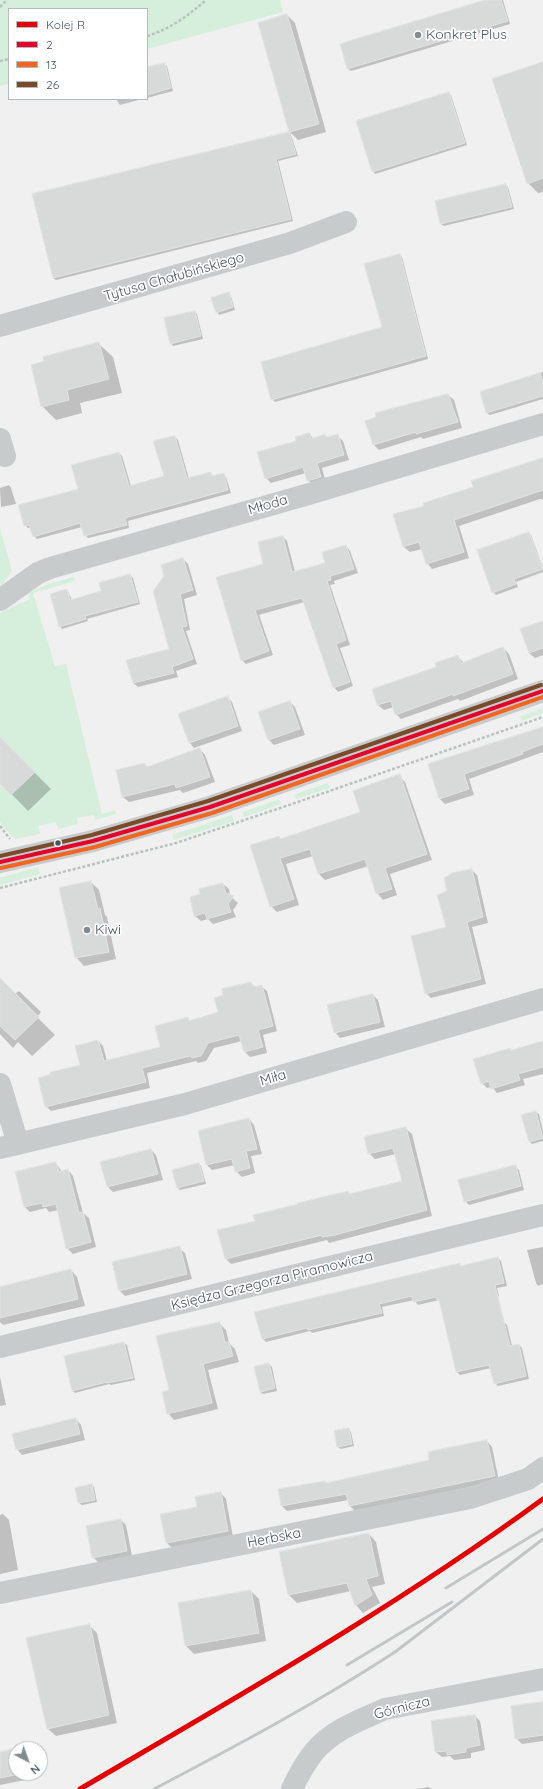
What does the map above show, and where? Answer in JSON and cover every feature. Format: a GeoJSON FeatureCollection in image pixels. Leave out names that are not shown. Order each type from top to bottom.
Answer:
{"type":"FeatureCollection","features":[{"type":"Feature","properties":{"kind":"street","name":"Tytusa Chałubińskiego"},"geometry":{"type":"LineString","coordinates":[[0,326],[290,243],[346,222]]}},
{"type":"Feature","properties":{"kind":"street","name":"Młoda"},"geometry":{"type":"LineString","coordinates":[[0,600],[38,573],[50,568],[309,494],[543,424]]}},
{"type":"Feature","properties":{"kind":"street"},"geometry":{"type":"LineString","coordinates":[[0,862],[93,841],[210,807],[543,691]]}},
{"type":"Feature","properties":{"kind":"street","name":"Miła"},"geometry":{"type":"LineString","coordinates":[[9,1146],[185,1104],[543,999]]}},
{"type":"Feature","properties":{"kind":"street"},"geometry":{"type":"LineString","coordinates":[[0,1084],[9,1146]]}},
{"type":"Feature","properties":{"kind":"street","name":"Księdza Grzegorza Piramowicza"},"geometry":{"type":"LineString","coordinates":[[0,1347],[543,1215]]}},
{"type":"Feature","properties":{"kind":"street","name":"Herbska"},"geometry":{"type":"LineString","coordinates":[[0,1593],[470,1498],[528,1479],[543,1468]]}},
{"type":"Feature","properties":{"kind":"street","name":"Górnicza"},"geometry":{"type":"LineString","coordinates":[[292,1789],[314,1751],[342,1729],[363,1718],[385,1709],[543,1679]]}},
{"type":"Feature","properties":{"kind":"path"},"geometry":{"type":"LineString","coordinates":[[0,7],[7,0]]}},
{"type":"Feature","properties":{"kind":"path"},"geometry":{"type":"LineString","coordinates":[[148,36],[160,32],[183,19],[206,0]]}},
{"type":"Feature","properties":{"kind":"path"},"geometry":{"type":"LineString","coordinates":[[0,826],[13,843]]}},
{"type":"Feature","properties":{"kind":"green space"},"geometry":{"type":"Polygon","coordinates":[[[0,0],[280,0],[283,12],[148,49],[148,8],[8,8],[8,84],[0,86],[0,0]]]}},
{"type":"Feature","properties":{"kind":"green space"},"geometry":{"type":"Polygon","coordinates":[[[0,528],[12,571],[1,586],[0,581],[0,528]]]}},
{"type":"Feature","properties":{"kind":"green space"},"geometry":{"type":"Polygon","coordinates":[[[74,577],[75,581],[33,593],[55,666],[66,664],[102,814],[115,810],[116,814],[95,820],[94,815],[77,818],[78,824],[58,829],[56,822],[38,826],[40,834],[16,839],[10,835],[0,822],[0,786],[34,772],[0,737],[0,613],[30,599],[29,593],[48,584],[74,577]]]}},
{"type":"Feature","properties":{"kind":"green space"},"geometry":{"type":"Polygon","coordinates":[[[543,708],[543,713],[522,721],[520,716],[543,708]]]}},
{"type":"Feature","properties":{"kind":"green space"},"geometry":{"type":"Polygon","coordinates":[[[328,783],[330,788],[296,799],[295,794],[328,783]]]}},
{"type":"Feature","properties":{"kind":"green space"},"geometry":{"type":"Polygon","coordinates":[[[279,799],[281,804],[244,817],[243,812],[279,799]]]}},
{"type":"Feature","properties":{"kind":"green space"},"geometry":{"type":"Polygon","coordinates":[[[232,815],[234,821],[174,840],[172,835],[232,815]]]}},
{"type":"Feature","properties":{"kind":"green space"},"geometry":{"type":"Polygon","coordinates":[[[38,867],[40,874],[0,885],[0,878],[38,867]]]}},
{"type":"Feature","properties":{"kind":"building"},"geometry":{"type":"Polygon","coordinates":[[[485,0],[501,0],[508,21],[347,69],[340,44],[485,0]]]}},
{"type":"Feature","properties":{"kind":"building"},"geometry":{"type":"Polygon","coordinates":[[[287,14],[319,124],[289,132],[258,23],[287,14]]]}},
{"type":"Feature","properties":{"kind":"building"},"geometry":{"type":"Polygon","coordinates":[[[543,62],[543,178],[527,184],[492,79],[543,62]]]}},
{"type":"Feature","properties":{"kind":"building"},"geometry":{"type":"Polygon","coordinates":[[[165,63],[171,88],[148,95],[148,67],[165,63]]]}},
{"type":"Feature","properties":{"kind":"building"},"geometry":{"type":"Polygon","coordinates":[[[449,92],[465,143],[372,172],[356,121],[449,92]]]}},
{"type":"Feature","properties":{"kind":"building"},"geometry":{"type":"Polygon","coordinates":[[[289,132],[296,154],[276,159],[291,219],[53,278],[32,194],[289,132]]]}},
{"type":"Feature","properties":{"kind":"building"},"geometry":{"type":"Polygon","coordinates":[[[506,184],[512,207],[440,224],[435,201],[506,184]]]}},
{"type":"Feature","properties":{"kind":"building"},"geometry":{"type":"Polygon","coordinates":[[[400,254],[426,356],[271,400],[261,362],[382,327],[364,264],[400,254]]]}},
{"type":"Feature","properties":{"kind":"building"},"geometry":{"type":"Polygon","coordinates":[[[229,292],[233,307],[216,313],[211,298],[229,292]]]}},
{"type":"Feature","properties":{"kind":"building"},"geometry":{"type":"Polygon","coordinates":[[[195,311],[201,336],[170,344],[164,318],[195,311]]]}},
{"type":"Feature","properties":{"kind":"building"},"geometry":{"type":"Polygon","coordinates":[[[99,342],[109,379],[67,390],[69,400],[41,407],[31,365],[44,361],[43,357],[99,342]]]}},
{"type":"Feature","properties":{"kind":"building"},"geometry":{"type":"Polygon","coordinates":[[[540,373],[543,382],[543,396],[486,413],[480,392],[540,373]]]}},
{"type":"Feature","properties":{"kind":"building"},"geometry":{"type":"Polygon","coordinates":[[[448,394],[458,422],[416,434],[416,432],[373,445],[365,421],[376,417],[375,413],[448,394]]]}},
{"type":"Feature","properties":{"kind":"building"},"geometry":{"type":"Polygon","coordinates":[[[310,433],[311,439],[325,434],[326,437],[338,434],[344,455],[317,463],[321,477],[307,481],[303,467],[265,479],[257,452],[296,441],[295,437],[310,433]]]}},
{"type":"Feature","properties":{"kind":"building"},"geometry":{"type":"Polygon","coordinates":[[[175,436],[187,478],[211,472],[212,476],[224,473],[228,490],[125,518],[127,525],[84,536],[80,523],[33,537],[29,525],[24,526],[18,505],[78,489],[71,465],[119,452],[129,486],[164,476],[153,441],[175,436]]]}},
{"type":"Feature","properties":{"kind":"building"},"geometry":{"type":"Polygon","coordinates":[[[543,458],[543,490],[454,520],[464,552],[426,564],[419,542],[403,547],[393,514],[424,506],[423,503],[473,487],[471,481],[543,458]]]}},
{"type":"Feature","properties":{"kind":"building"},"geometry":{"type":"Polygon","coordinates":[[[529,532],[543,569],[514,579],[516,584],[492,593],[477,550],[529,532]]]}},
{"type":"Feature","properties":{"kind":"building"},"geometry":{"type":"Polygon","coordinates":[[[283,536],[292,572],[325,563],[322,552],[346,545],[354,569],[330,576],[331,580],[327,581],[346,640],[336,644],[350,682],[333,688],[302,598],[255,610],[269,651],[241,661],[216,577],[263,564],[258,542],[283,536]]]}},
{"type":"Feature","properties":{"kind":"building"},"geometry":{"type":"Polygon","coordinates":[[[183,558],[193,590],[180,594],[187,626],[182,627],[193,659],[172,667],[174,673],[133,683],[126,660],[169,649],[153,591],[164,576],[161,565],[183,558]]]}},
{"type":"Feature","properties":{"kind":"building"},"geometry":{"type":"Polygon","coordinates":[[[130,574],[138,602],[85,616],[86,619],[59,627],[50,594],[67,589],[70,600],[101,591],[99,583],[130,574]]]}},
{"type":"Feature","properties":{"kind":"building"},"geometry":{"type":"Polygon","coordinates":[[[543,621],[543,648],[529,653],[520,629],[543,621]]]}},
{"type":"Feature","properties":{"kind":"building"},"geometry":{"type":"Polygon","coordinates":[[[503,647],[513,674],[395,715],[391,701],[377,705],[372,689],[436,667],[435,663],[458,655],[461,663],[503,647]]]}},
{"type":"Feature","properties":{"kind":"building"},"geometry":{"type":"Polygon","coordinates":[[[228,696],[238,726],[189,743],[178,714],[228,696]]]}},
{"type":"Feature","properties":{"kind":"building"},"geometry":{"type":"Polygon","coordinates":[[[290,701],[300,729],[268,740],[258,712],[290,701]]]}},
{"type":"Feature","properties":{"kind":"building"},"geometry":{"type":"Polygon","coordinates":[[[543,727],[543,744],[522,752],[523,754],[464,774],[469,789],[439,799],[428,764],[543,727]]]}},
{"type":"Feature","properties":{"kind":"building"},"geometry":{"type":"Polygon","coordinates":[[[0,737],[35,772],[11,795],[0,784],[0,737]]]}},
{"type":"Feature","properties":{"kind":"building"},"geometry":{"type":"Polygon","coordinates":[[[200,748],[210,777],[176,788],[175,784],[122,797],[116,770],[145,763],[146,767],[200,748]]]}},
{"type":"Feature","properties":{"kind":"building"},"geometry":{"type":"Polygon","coordinates":[[[400,774],[427,854],[385,868],[392,889],[376,894],[365,859],[318,874],[310,849],[280,858],[294,899],[270,907],[250,845],[279,836],[280,839],[360,812],[353,791],[400,774]]]}},
{"type":"Feature","properties":{"kind":"building"},"geometry":{"type":"Polygon","coordinates":[[[472,869],[483,917],[467,922],[481,979],[425,994],[411,936],[446,927],[437,895],[447,891],[444,878],[452,873],[472,869]]]}},
{"type":"Feature","properties":{"kind":"building","name":"Kiwi"},"geometry":{"type":"Polygon","coordinates":[[[91,881],[98,909],[100,908],[109,952],[75,958],[59,888],[91,881]]]}},
{"type":"Feature","properties":{"kind":"building"},"geometry":{"type":"Polygon","coordinates":[[[223,883],[226,893],[234,896],[228,904],[231,912],[207,919],[205,913],[194,916],[190,897],[200,894],[199,889],[223,883]]]}},
{"type":"Feature","properties":{"kind":"building"},"geometry":{"type":"Polygon","coordinates":[[[0,978],[39,1017],[15,1040],[0,1026],[0,978]]]}},
{"type":"Feature","properties":{"kind":"building"},"geometry":{"type":"Polygon","coordinates":[[[251,982],[253,987],[262,985],[273,1026],[258,1030],[263,1047],[244,1052],[239,1035],[208,1043],[201,1056],[192,1058],[190,1056],[142,1068],[146,1082],[45,1107],[38,1078],[49,1075],[51,1072],[80,1065],[75,1046],[98,1040],[104,1061],[160,1047],[155,1026],[188,1017],[189,1021],[218,1012],[214,998],[223,995],[222,989],[251,982]]]}},
{"type":"Feature","properties":{"kind":"building"},"geometry":{"type":"Polygon","coordinates":[[[373,994],[380,1022],[334,1033],[327,1005],[373,994]]]}},
{"type":"Feature","properties":{"kind":"building"},"geometry":{"type":"Polygon","coordinates":[[[543,1041],[543,1067],[518,1074],[520,1080],[491,1089],[489,1081],[481,1084],[473,1059],[510,1048],[511,1050],[543,1041]]]}},
{"type":"Feature","properties":{"kind":"building"},"geometry":{"type":"Polygon","coordinates":[[[536,1111],[543,1138],[529,1142],[521,1115],[536,1111]]]}},
{"type":"Feature","properties":{"kind":"building"},"geometry":{"type":"Polygon","coordinates":[[[249,1118],[257,1149],[246,1151],[250,1168],[235,1172],[232,1159],[206,1165],[198,1131],[249,1118]]]}},
{"type":"Feature","properties":{"kind":"building"},"geometry":{"type":"Polygon","coordinates":[[[406,1127],[427,1210],[335,1235],[322,1237],[322,1235],[225,1259],[217,1230],[255,1221],[253,1215],[298,1203],[348,1191],[349,1194],[402,1181],[393,1148],[368,1154],[364,1137],[406,1127]]]}},
{"type":"Feature","properties":{"kind":"building"},"geometry":{"type":"Polygon","coordinates":[[[151,1149],[158,1174],[107,1187],[100,1162],[151,1149]]]}},
{"type":"Feature","properties":{"kind":"building"},"geometry":{"type":"Polygon","coordinates":[[[56,1162],[59,1172],[68,1169],[79,1213],[83,1212],[91,1242],[66,1249],[56,1204],[43,1207],[42,1203],[24,1207],[15,1172],[56,1162]]]}},
{"type":"Feature","properties":{"kind":"building"},"geometry":{"type":"Polygon","coordinates":[[[199,1163],[204,1181],[177,1188],[172,1170],[199,1163]]]}},
{"type":"Feature","properties":{"kind":"building"},"geometry":{"type":"Polygon","coordinates":[[[516,1165],[521,1186],[464,1202],[458,1180],[516,1165]]]}},
{"type":"Feature","properties":{"kind":"building"},"geometry":{"type":"Polygon","coordinates":[[[180,1246],[187,1274],[119,1291],[112,1262],[180,1246]]]}},
{"type":"Feature","properties":{"kind":"building"},"geometry":{"type":"Polygon","coordinates":[[[498,1257],[504,1283],[495,1285],[510,1346],[519,1344],[526,1376],[494,1384],[489,1365],[456,1372],[439,1300],[437,1300],[436,1297],[413,1302],[412,1296],[379,1304],[382,1313],[308,1330],[307,1328],[262,1339],[254,1312],[460,1263],[460,1266],[498,1257]]]}},
{"type":"Feature","properties":{"kind":"building"},"geometry":{"type":"Polygon","coordinates":[[[71,1269],[78,1299],[0,1318],[0,1287],[71,1269]]]}},
{"type":"Feature","properties":{"kind":"building"},"geometry":{"type":"Polygon","coordinates":[[[220,1322],[225,1342],[229,1342],[233,1356],[203,1364],[212,1403],[167,1414],[162,1392],[169,1390],[156,1336],[220,1322]]]}},
{"type":"Feature","properties":{"kind":"building"},"geometry":{"type":"Polygon","coordinates":[[[124,1342],[133,1378],[107,1382],[72,1391],[64,1356],[124,1342]]]}},
{"type":"Feature","properties":{"kind":"building"},"geometry":{"type":"Polygon","coordinates":[[[269,1363],[275,1388],[260,1392],[254,1367],[269,1363]]]}},
{"type":"Feature","properties":{"kind":"building"},"geometry":{"type":"Polygon","coordinates":[[[76,1418],[80,1434],[16,1450],[12,1434],[76,1418]]]}},
{"type":"Feature","properties":{"kind":"building"},"geometry":{"type":"Polygon","coordinates":[[[349,1428],[352,1444],[337,1447],[334,1431],[349,1428]]]}},
{"type":"Feature","properties":{"kind":"building"},"geometry":{"type":"Polygon","coordinates":[[[487,1440],[495,1476],[349,1506],[346,1494],[281,1506],[278,1489],[325,1481],[326,1483],[429,1460],[428,1452],[487,1440]]]}},
{"type":"Feature","properties":{"kind":"building"},"geometry":{"type":"Polygon","coordinates":[[[92,1484],[95,1500],[78,1503],[75,1488],[92,1484]]]}},
{"type":"Feature","properties":{"kind":"building"},"geometry":{"type":"Polygon","coordinates":[[[221,1492],[228,1531],[166,1543],[160,1514],[197,1507],[195,1497],[221,1492]]]}},
{"type":"Feature","properties":{"kind":"building"},"geometry":{"type":"Polygon","coordinates":[[[121,1519],[127,1551],[92,1558],[86,1526],[121,1519]]]}},
{"type":"Feature","properties":{"kind":"building"},"geometry":{"type":"Polygon","coordinates":[[[369,1533],[378,1576],[366,1579],[372,1595],[355,1606],[347,1583],[288,1595],[279,1552],[369,1533]]]}},
{"type":"Feature","properties":{"kind":"building"},"geometry":{"type":"Polygon","coordinates":[[[251,1590],[259,1633],[185,1646],[178,1603],[251,1590]]]}},
{"type":"Feature","properties":{"kind":"building"},"geometry":{"type":"Polygon","coordinates":[[[90,1624],[109,1715],[47,1729],[26,1638],[90,1624]]]}},
{"type":"Feature","properties":{"kind":"building"},"geometry":{"type":"Polygon","coordinates":[[[543,1702],[543,1735],[515,1739],[511,1706],[543,1702]]]}},
{"type":"Feature","properties":{"kind":"building"},"geometry":{"type":"Polygon","coordinates":[[[475,1715],[480,1745],[466,1748],[466,1752],[447,1755],[447,1751],[435,1752],[431,1721],[475,1715]]]}},
{"type":"Feature","properties":{"kind":"building"},"geometry":{"type":"Polygon","coordinates":[[[8,1750],[8,1776],[0,1778],[0,1752],[8,1750]]]}},
{"type":"Feature","properties":{"kind":"railway"},"geometry":{"type":"LineString","coordinates":[[446,1588],[543,1529]]}},
{"type":"Feature","properties":{"kind":"railway"},"geometry":{"type":"LineString","coordinates":[[154,1789],[246,1740],[366,1671],[395,1652],[543,1539]]}},
{"type":"Feature","properties":{"kind":"railway"},"geometry":{"type":"LineString","coordinates":[[347,1665],[452,1602]]}},
{"type":"Feature","properties":{"kind":"rail line","name":"R"},"geometry":{"type":"LineString","coordinates":[[80,1789],[257,1685],[373,1614],[431,1577],[543,1499]]}},
{"type":"Feature","properties":{"kind":"transit line","name":"26"},"geometry":{"type":"LineString","coordinates":[[0,856],[92,835],[208,801],[541,685]]}},
{"type":"Feature","properties":{"kind":"transit line","name":"2"},"geometry":{"type":"LineString","coordinates":[[0,862],[93,841],[210,807],[543,691]]}},
{"type":"Feature","properties":{"kind":"transit line","name":"13"},"geometry":{"type":"LineString","coordinates":[[1,868],[95,847],[212,813],[543,697]]}},
{"type":"Feature","properties":{"kind":"place","name":"Konkret Plus"},"geometry":{"type":"Point","coordinates":[418,35]}},
{"type":"Feature","properties":{"kind":"place","name":"Kiwi"},"geometry":{"type":"Point","coordinates":[87,930]}}]}
